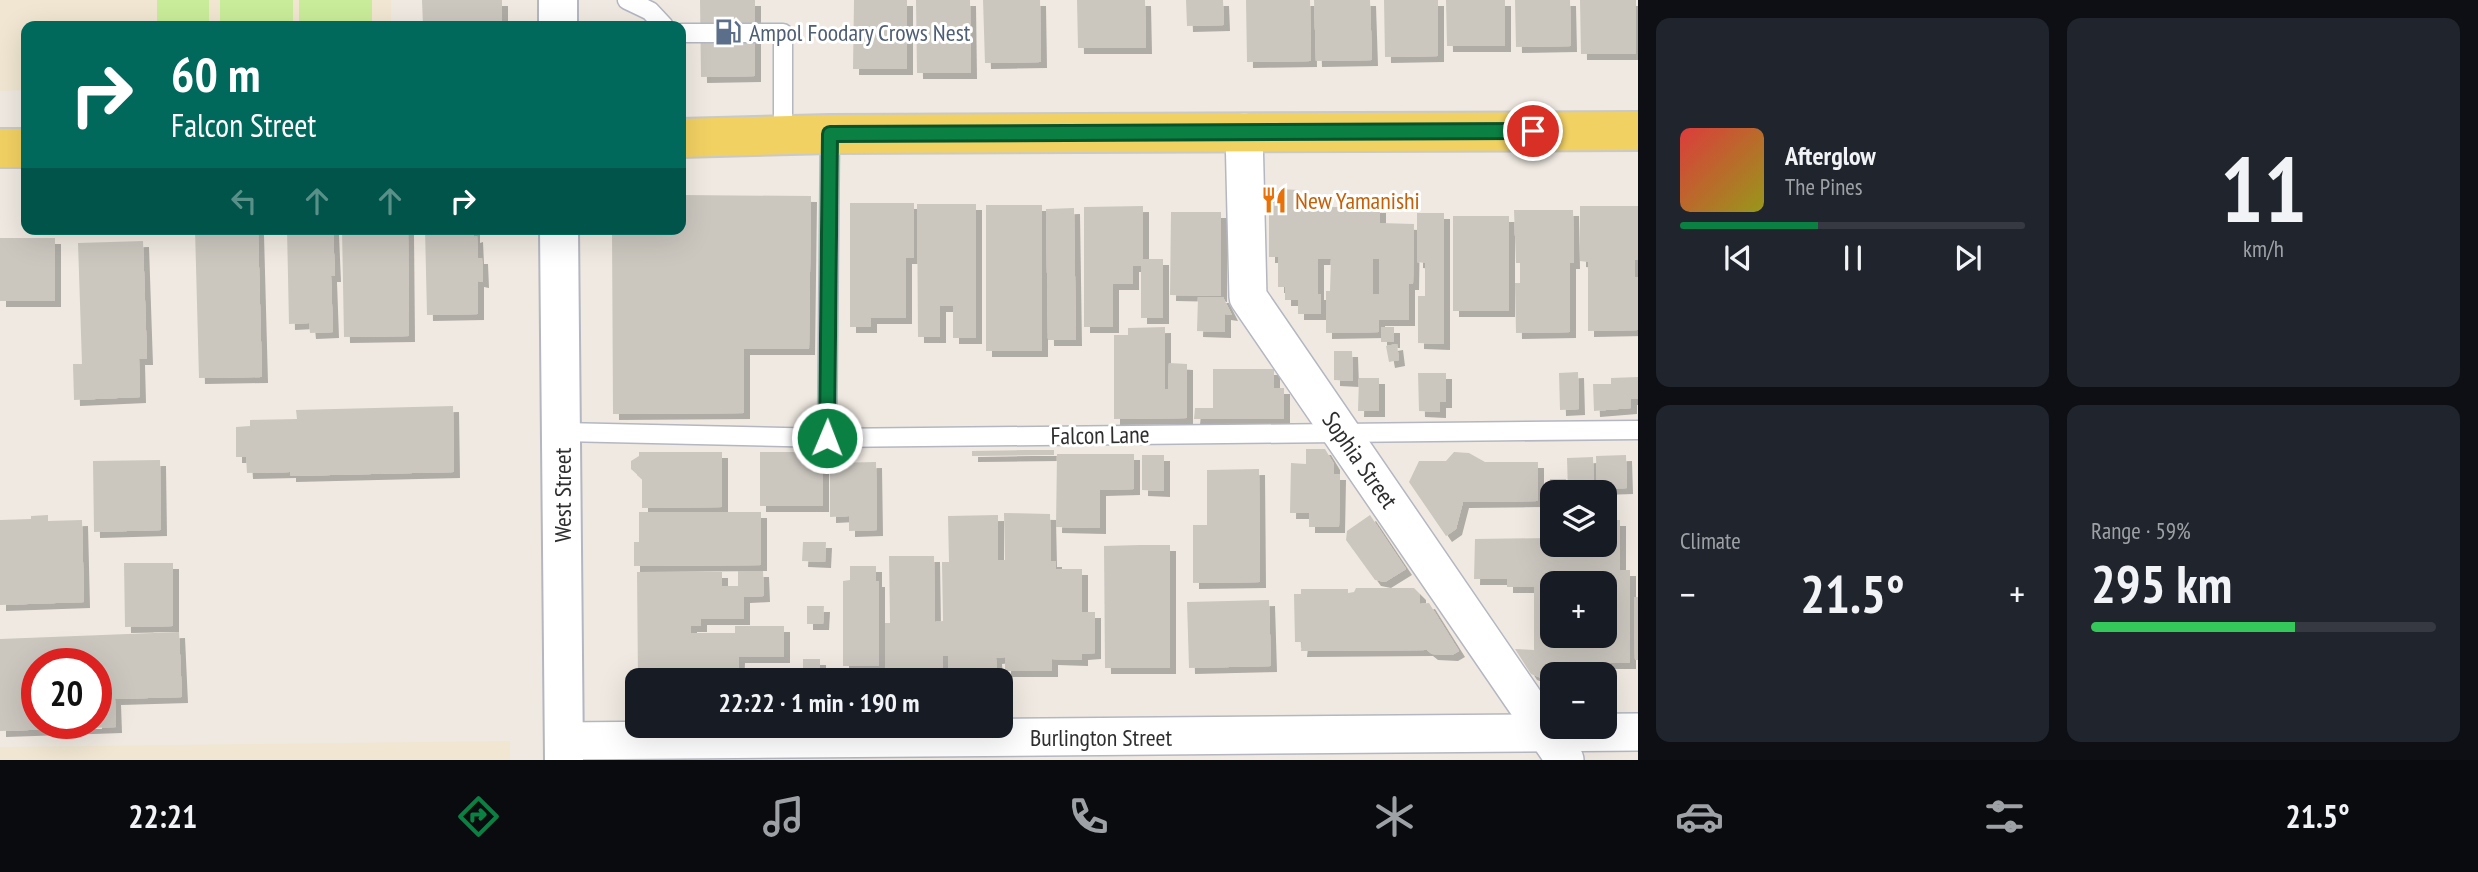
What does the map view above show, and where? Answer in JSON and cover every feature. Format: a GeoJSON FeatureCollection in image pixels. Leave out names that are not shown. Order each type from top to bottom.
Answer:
{"type":"FeatureCollection","features":[{"type":"Feature","properties":{"kind":"main road"},"geometry":{"type":"LineString","coordinates":[[686,138],[830,134],[1638,131]]}},
{"type":"Feature","properties":{"kind":"main road"},"geometry":{"type":"LineString","coordinates":[[0,148],[21,148]]}},
{"type":"Feature","properties":{"kind":"street"},"geometry":{"type":"LineString","coordinates":[[558,0],[558,21]]}},
{"type":"Feature","properties":{"kind":"street","name":"Sophia Street"},"geometry":{"type":"LineString","coordinates":[[1244,132],[1248,297],[1556,746]]}},
{"type":"Feature","properties":{"kind":"street","name":"West Street"},"geometry":{"type":"LineString","coordinates":[[559,235],[564,751]]}},
{"type":"Feature","properties":{"kind":"street","name":"Burlington Street"},"geometry":{"type":"LineString","coordinates":[[564,751],[1556,746],[1638,732]]}},
{"type":"Feature","properties":{"kind":"lane"},"geometry":{"type":"LineString","coordinates":[[627,0],[650,11],[659,21]]}},
{"type":"Feature","properties":{"kind":"lane"},"geometry":{"type":"LineString","coordinates":[[686,33],[783,33],[783,135]]}},
{"type":"Feature","properties":{"kind":"lane"},"geometry":{"type":"LineString","coordinates":[[827,438],[830,134]]}},
{"type":"Feature","properties":{"kind":"lane","name":"Falcon Lane"},"geometry":{"type":"LineString","coordinates":[[562,432],[827,438],[1638,430]]}},
{"type":"Feature","properties":{"kind":"shaded area"},"geometry":{"type":"Polygon","coordinates":[[[0,0],[391,0],[391,21],[21,21],[21,90],[0,91],[0,0]]]}},
{"type":"Feature","properties":{"kind":"shaded area"},"geometry":{"type":"Polygon","coordinates":[[[510,741],[510,760],[0,760],[0,747],[510,741]]]}},
{"type":"Feature","properties":{"kind":"green space"},"geometry":{"type":"Polygon","coordinates":[[[157,0],[209,0],[209,21],[157,21],[157,0]]]}},
{"type":"Feature","properties":{"kind":"green space"},"geometry":{"type":"Polygon","coordinates":[[[220,0],[293,0],[293,21],[220,21],[220,0]]]}},
{"type":"Feature","properties":{"kind":"green space"},"geometry":{"type":"Polygon","coordinates":[[[299,0],[372,0],[372,21],[299,21],[299,0]]]}},
{"type":"Feature","properties":{"kind":"building"},"geometry":{"type":"Polygon","coordinates":[[[422,0],[502,0],[502,21],[423,21],[422,0]]]}},
{"type":"Feature","properties":{"kind":"building"},"geometry":{"type":"Polygon","coordinates":[[[700,0],[755,0],[755,76],[701,77],[700,0]]]}},
{"type":"Feature","properties":{"kind":"building"},"geometry":{"type":"Polygon","coordinates":[[[854,0],[907,0],[907,69],[853,69],[854,0]]]}},
{"type":"Feature","properties":{"kind":"building"},"geometry":{"type":"Polygon","coordinates":[[[916,0],[970,0],[971,73],[917,73],[916,0]]]}},
{"type":"Feature","properties":{"kind":"building"},"geometry":{"type":"Polygon","coordinates":[[[983,0],[1040,0],[1041,62],[985,63],[983,0]]]}},
{"type":"Feature","properties":{"kind":"building"},"geometry":{"type":"Polygon","coordinates":[[[1077,0],[1145,0],[1146,48],[1078,48],[1077,0]]]}},
{"type":"Feature","properties":{"kind":"building"},"geometry":{"type":"Polygon","coordinates":[[[1186,0],[1223,0],[1224,25],[1187,26],[1186,0]]]}},
{"type":"Feature","properties":{"kind":"building"},"geometry":{"type":"Polygon","coordinates":[[[1246,0],[1310,0],[1311,61],[1247,62],[1246,0]]]}},
{"type":"Feature","properties":{"kind":"building"},"geometry":{"type":"Polygon","coordinates":[[[1314,0],[1370,0],[1372,60],[1316,61],[1314,0]]]}},
{"type":"Feature","properties":{"kind":"building"},"geometry":{"type":"Polygon","coordinates":[[[1384,0],[1438,0],[1438,56],[1385,57],[1384,0]]]}},
{"type":"Feature","properties":{"kind":"building"},"geometry":{"type":"Polygon","coordinates":[[[1446,0],[1505,0],[1505,46],[1447,46],[1446,0]]]}},
{"type":"Feature","properties":{"kind":"building"},"geometry":{"type":"Polygon","coordinates":[[[1515,0],[1570,0],[1571,46],[1516,47],[1515,0]]]}},
{"type":"Feature","properties":{"kind":"building"},"geometry":{"type":"Polygon","coordinates":[[[1580,0],[1636,0],[1636,54],[1581,54],[1580,0]]]}},
{"type":"Feature","properties":{"kind":"building"},"geometry":{"type":"Polygon","coordinates":[[[1279,189],[1299,190],[1298,207],[1380,207],[1380,223],[1414,224],[1413,284],[1409,284],[1409,320],[1379,320],[1379,332],[1326,333],[1326,291],[1330,291],[1331,259],[1318,259],[1321,314],[1298,314],[1298,300],[1285,300],[1285,287],[1278,287],[1278,257],[1269,257],[1269,198],[1279,189]],[[1373,259],[1373,294],[1379,294],[1379,259],[1373,259]]]}},
{"type":"Feature","properties":{"kind":"building"},"geometry":{"type":"Polygon","coordinates":[[[686,195],[811,196],[809,349],[744,349],[744,413],[613,414],[612,235],[686,235],[686,195]]]}},
{"type":"Feature","properties":{"kind":"building"},"geometry":{"type":"Polygon","coordinates":[[[850,203],[914,203],[914,258],[906,258],[906,318],[871,318],[871,327],[850,327],[850,203]]]}},
{"type":"Feature","properties":{"kind":"building"},"geometry":{"type":"Polygon","coordinates":[[[917,204],[976,204],[976,338],[953,338],[953,306],[940,306],[940,337],[918,337],[917,204]]]}},
{"type":"Feature","properties":{"kind":"building"},"geometry":{"type":"Polygon","coordinates":[[[986,205],[1042,205],[1042,351],[986,351],[986,205]]]}},
{"type":"Feature","properties":{"kind":"building"},"geometry":{"type":"Polygon","coordinates":[[[1143,206],[1143,259],[1163,259],[1163,318],[1141,318],[1141,266],[1133,266],[1133,284],[1113,284],[1113,327],[1084,327],[1084,207],[1143,206]]]}},
{"type":"Feature","properties":{"kind":"building"},"geometry":{"type":"Polygon","coordinates":[[[1580,206],[1638,206],[1638,260],[1635,260],[1635,277],[1638,277],[1638,330],[1588,331],[1588,262],[1580,261],[1580,206]]]}},
{"type":"Feature","properties":{"kind":"building"},"geometry":{"type":"Polygon","coordinates":[[[1074,208],[1076,340],[1048,340],[1046,209],[1074,208]]]}},
{"type":"Feature","properties":{"kind":"building"},"geometry":{"type":"Polygon","coordinates":[[[1514,210],[1573,210],[1574,263],[1570,263],[1570,332],[1516,333],[1515,283],[1520,283],[1520,263],[1516,263],[1514,210]]]}},
{"type":"Feature","properties":{"kind":"building"},"geometry":{"type":"Polygon","coordinates":[[[1171,212],[1221,212],[1221,296],[1170,295],[1171,212]]]}},
{"type":"Feature","properties":{"kind":"building"},"geometry":{"type":"Polygon","coordinates":[[[1417,213],[1444,213],[1444,344],[1418,343],[1418,296],[1425,296],[1425,263],[1417,262],[1417,213]]]}},
{"type":"Feature","properties":{"kind":"building"},"geometry":{"type":"Polygon","coordinates":[[[1453,216],[1509,216],[1509,311],[1453,311],[1453,216]]]}},
{"type":"Feature","properties":{"kind":"building"},"geometry":{"type":"Polygon","coordinates":[[[195,235],[258,235],[262,377],[199,378],[195,235]]]}},
{"type":"Feature","properties":{"kind":"building"},"geometry":{"type":"Polygon","coordinates":[[[287,235],[333,235],[335,276],[331,276],[333,332],[310,333],[309,323],[289,324],[287,235]]]}},
{"type":"Feature","properties":{"kind":"building"},"geometry":{"type":"Polygon","coordinates":[[[342,235],[408,235],[409,336],[344,337],[342,235]]]}},
{"type":"Feature","properties":{"kind":"building"},"geometry":{"type":"Polygon","coordinates":[[[425,235],[477,236],[478,258],[482,258],[483,282],[478,281],[478,314],[427,315],[425,235]]]}},
{"type":"Feature","properties":{"kind":"building"},"geometry":{"type":"Polygon","coordinates":[[[0,238],[55,238],[55,301],[0,301],[0,238]]]}},
{"type":"Feature","properties":{"kind":"building"},"geometry":{"type":"Polygon","coordinates":[[[143,241],[147,359],[139,359],[140,397],[74,400],[73,364],[82,364],[78,243],[143,241]]]}},
{"type":"Feature","properties":{"kind":"building"},"geometry":{"type":"Polygon","coordinates":[[[1198,297],[1223,297],[1232,315],[1225,314],[1225,332],[1197,331],[1198,297]]]}},
{"type":"Feature","properties":{"kind":"building"},"geometry":{"type":"Polygon","coordinates":[[[1165,327],[1165,389],[1168,389],[1169,363],[1187,364],[1187,418],[1114,419],[1114,335],[1128,335],[1128,328],[1165,327]]]}},
{"type":"Feature","properties":{"kind":"building"},"geometry":{"type":"Polygon","coordinates":[[[1381,327],[1394,327],[1394,342],[1381,342],[1381,327]]]}},
{"type":"Feature","properties":{"kind":"building"},"geometry":{"type":"Polygon","coordinates":[[[1397,344],[1399,360],[1389,362],[1386,346],[1397,344]]]}},
{"type":"Feature","properties":{"kind":"building"},"geometry":{"type":"Polygon","coordinates":[[[1334,351],[1352,351],[1353,381],[1334,380],[1334,351]]]}},
{"type":"Feature","properties":{"kind":"building"},"geometry":{"type":"Polygon","coordinates":[[[1213,369],[1274,369],[1274,388],[1284,388],[1284,419],[1194,419],[1195,408],[1213,408],[1213,369]]]}},
{"type":"Feature","properties":{"kind":"building"},"geometry":{"type":"Polygon","coordinates":[[[1578,372],[1579,409],[1560,410],[1559,373],[1578,372]]]}},
{"type":"Feature","properties":{"kind":"building"},"geometry":{"type":"Polygon","coordinates":[[[1418,373],[1446,373],[1446,402],[1440,402],[1440,412],[1419,411],[1418,373]]]}},
{"type":"Feature","properties":{"kind":"building"},"geometry":{"type":"Polygon","coordinates":[[[1638,377],[1638,399],[1631,399],[1631,408],[1594,411],[1593,384],[1611,384],[1611,378],[1638,377]]]}},
{"type":"Feature","properties":{"kind":"building"},"geometry":{"type":"Polygon","coordinates":[[[1359,378],[1379,378],[1379,411],[1358,411],[1359,378]]]}},
{"type":"Feature","properties":{"kind":"building"},"geometry":{"type":"Polygon","coordinates":[[[453,406],[454,472],[290,476],[290,472],[247,473],[246,457],[236,457],[236,427],[250,426],[250,420],[297,419],[296,410],[453,406]]]}},
{"type":"Feature","properties":{"kind":"building"},"geometry":{"type":"Polygon","coordinates":[[[1306,449],[1325,449],[1334,464],[1334,474],[1340,474],[1339,527],[1309,527],[1309,513],[1290,513],[1291,463],[1306,464],[1306,449]]]}},
{"type":"Feature","properties":{"kind":"building"},"geometry":{"type":"Polygon","coordinates":[[[1054,450],[1054,455],[972,456],[972,451],[1054,450]]]}},
{"type":"Feature","properties":{"kind":"building"},"geometry":{"type":"Polygon","coordinates":[[[639,452],[722,452],[722,507],[642,508],[642,479],[631,469],[631,461],[639,456],[639,452]]]}},
{"type":"Feature","properties":{"kind":"building"},"geometry":{"type":"Polygon","coordinates":[[[760,452],[823,452],[823,506],[760,506],[760,452]]]}},
{"type":"Feature","properties":{"kind":"building"},"geometry":{"type":"Polygon","coordinates":[[[1454,452],[1469,453],[1485,462],[1538,462],[1538,501],[1463,502],[1456,529],[1446,536],[1409,482],[1419,461],[1446,461],[1454,452]]]}},
{"type":"Feature","properties":{"kind":"building"},"geometry":{"type":"Polygon","coordinates":[[[1057,454],[1134,454],[1134,489],[1100,490],[1100,528],[1056,527],[1057,454]]]}},
{"type":"Feature","properties":{"kind":"building"},"geometry":{"type":"Polygon","coordinates":[[[1142,455],[1164,455],[1164,491],[1142,490],[1142,455]]]}},
{"type":"Feature","properties":{"kind":"building"},"geometry":{"type":"Polygon","coordinates":[[[1626,455],[1627,488],[1617,488],[1617,480],[1597,480],[1596,456],[1626,455]]]}},
{"type":"Feature","properties":{"kind":"building"},"geometry":{"type":"Polygon","coordinates":[[[1593,457],[1594,480],[1568,480],[1567,458],[1593,457]]]}},
{"type":"Feature","properties":{"kind":"building"},"geometry":{"type":"Polygon","coordinates":[[[160,460],[161,530],[94,532],[93,461],[160,460]]]}},
{"type":"Feature","properties":{"kind":"building"},"geometry":{"type":"Polygon","coordinates":[[[876,462],[877,530],[849,531],[849,516],[830,517],[830,463],[876,462]]]}},
{"type":"Feature","properties":{"kind":"building"},"geometry":{"type":"Polygon","coordinates":[[[1259,469],[1260,582],[1193,583],[1193,525],[1207,525],[1207,470],[1259,469]]]}},
{"type":"Feature","properties":{"kind":"building"},"geometry":{"type":"Polygon","coordinates":[[[639,512],[761,512],[761,565],[634,566],[634,542],[639,542],[639,512]]]}},
{"type":"Feature","properties":{"kind":"building"},"geometry":{"type":"Polygon","coordinates":[[[1004,513],[1050,514],[1051,561],[1056,561],[1056,569],[1082,569],[1082,612],[1095,612],[1095,653],[1082,654],[1082,660],[1052,659],[1052,671],[1013,671],[1013,668],[1005,668],[1005,657],[996,658],[997,668],[948,668],[948,656],[943,656],[943,668],[885,668],[885,623],[890,623],[889,556],[934,556],[935,622],[943,621],[942,562],[949,562],[948,516],[998,515],[998,560],[1005,560],[1004,513]]]}},
{"type":"Feature","properties":{"kind":"building"},"geometry":{"type":"Polygon","coordinates":[[[48,515],[48,521],[82,520],[84,602],[0,605],[0,520],[31,519],[31,516],[48,515]]]}},
{"type":"Feature","properties":{"kind":"building"},"geometry":{"type":"Polygon","coordinates":[[[1370,515],[1406,569],[1385,582],[1375,580],[1346,540],[1347,531],[1370,515]]]}},
{"type":"Feature","properties":{"kind":"building"},"geometry":{"type":"Polygon","coordinates":[[[1617,520],[1620,520],[1620,570],[1630,570],[1630,663],[1540,662],[1540,677],[1531,674],[1515,649],[1534,650],[1534,587],[1507,587],[1507,579],[1474,579],[1475,539],[1540,538],[1540,557],[1617,557],[1617,520]]]}},
{"type":"Feature","properties":{"kind":"building"},"geometry":{"type":"Polygon","coordinates":[[[803,542],[826,542],[825,562],[802,561],[803,542]]]}},
{"type":"Feature","properties":{"kind":"building"},"geometry":{"type":"Polygon","coordinates":[[[1170,545],[1170,668],[1105,668],[1104,546],[1170,545]]]}},
{"type":"Feature","properties":{"kind":"building"},"geometry":{"type":"Polygon","coordinates":[[[124,563],[173,563],[173,626],[125,627],[124,563]]]}},
{"type":"Feature","properties":{"kind":"building"},"geometry":{"type":"Polygon","coordinates":[[[850,566],[876,566],[876,581],[879,581],[879,666],[843,666],[843,581],[850,580],[850,566]]]}},
{"type":"Feature","properties":{"kind":"building"},"geometry":{"type":"Polygon","coordinates":[[[738,571],[763,571],[764,596],[744,597],[744,619],[701,619],[701,626],[691,626],[691,633],[735,633],[735,626],[784,626],[784,657],[739,657],[738,668],[638,668],[637,572],[722,572],[722,586],[738,586],[738,571]]]}},
{"type":"Feature","properties":{"kind":"building"},"geometry":{"type":"Polygon","coordinates":[[[1356,588],[1414,588],[1420,594],[1420,604],[1429,603],[1459,651],[1452,655],[1432,654],[1427,650],[1301,651],[1302,642],[1295,642],[1294,594],[1301,594],[1301,589],[1348,589],[1348,593],[1354,592],[1356,588]]]}},
{"type":"Feature","properties":{"kind":"building"},"geometry":{"type":"Polygon","coordinates":[[[1634,597],[1638,597],[1638,660],[1635,660],[1634,597]]]}},
{"type":"Feature","properties":{"kind":"building"},"geometry":{"type":"Polygon","coordinates":[[[1269,600],[1271,666],[1189,668],[1187,602],[1269,600]]]}},
{"type":"Feature","properties":{"kind":"building"},"geometry":{"type":"Polygon","coordinates":[[[807,606],[824,606],[823,624],[807,624],[807,606]]]}},
{"type":"Feature","properties":{"kind":"building"},"geometry":{"type":"Polygon","coordinates":[[[179,632],[182,697],[115,699],[116,727],[112,727],[112,648],[21,648],[21,730],[0,731],[0,639],[179,632]]]}},
{"type":"Feature","properties":{"kind":"building"},"geometry":{"type":"Polygon","coordinates":[[[803,659],[820,659],[820,668],[803,668],[803,659]]]}},
{"type":"Feature","properties":{"kind":"place","name":"Ampol Foodary Crows Nest"},"geometry":{"type":"Point","coordinates":[728,32]}},
{"type":"Feature","properties":{"kind":"place","name":"New Yamanishi"},"geometry":{"type":"Point","coordinates":[1274,200]}},
{"type":"Feature","properties":{"kind":"route"},"geometry":{"type":"LineString","coordinates":[[827,438],[830,134],[1533,131]]}}]}
